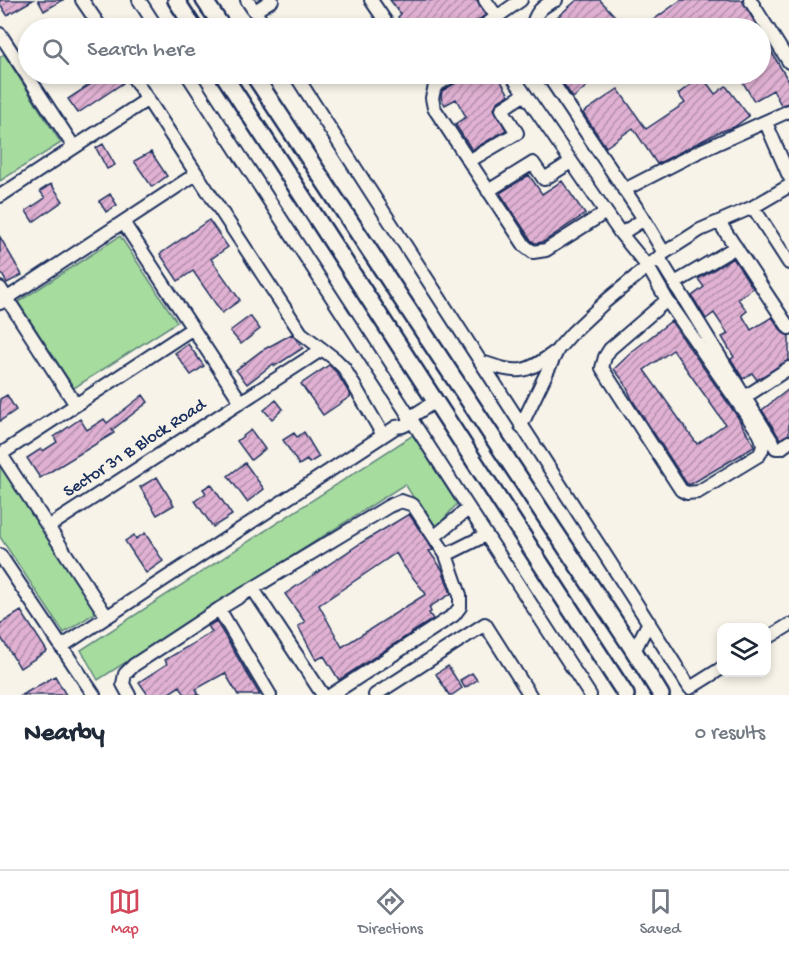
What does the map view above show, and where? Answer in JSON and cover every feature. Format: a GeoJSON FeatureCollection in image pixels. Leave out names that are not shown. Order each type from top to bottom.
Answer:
{"type":"FeatureCollection","features":[{"type":"Feature","properties":{"kind":"street"},"geometry":{"type":"LineString","coordinates":[[82,0],[94,18]]}},
{"type":"Feature","properties":{"kind":"street"},"geometry":{"type":"LineString","coordinates":[[139,0],[151,18]]}},
{"type":"Feature","properties":{"kind":"street"},"geometry":{"type":"LineString","coordinates":[[176,0],[188,18]]}},
{"type":"Feature","properties":{"kind":"street"},"geometry":{"type":"LineString","coordinates":[[204,0],[216,18]]}},
{"type":"Feature","properties":{"kind":"street"},"geometry":{"type":"LineString","coordinates":[[247,0],[260,18]]}},
{"type":"Feature","properties":{"kind":"street"},"geometry":{"type":"LineString","coordinates":[[255,11],[272,0]]}},
{"type":"Feature","properties":{"kind":"street"},"geometry":{"type":"LineString","coordinates":[[371,0],[383,18]]}},
{"type":"Feature","properties":{"kind":"street"},"geometry":{"type":"LineString","coordinates":[[485,0],[497,17],[521,0]]}},
{"type":"Feature","properties":{"kind":"street"},"geometry":{"type":"LineString","coordinates":[[534,18],[545,4],[556,0]]}},
{"type":"Feature","properties":{"kind":"street"},"geometry":{"type":"LineString","coordinates":[[750,0],[761,18]]}},
{"type":"Feature","properties":{"kind":"street"},"geometry":{"type":"LineString","coordinates":[[771,33],[789,62]]}},
{"type":"Feature","properties":{"kind":"street"},"geometry":{"type":"LineString","coordinates":[[2,40],[18,64]]}},
{"type":"Feature","properties":{"kind":"street"},"geometry":{"type":"LineString","coordinates":[[32,84],[74,147]]}},
{"type":"Feature","properties":{"kind":"street"},"geometry":{"type":"LineString","coordinates":[[138,84],[301,333],[344,368],[383,435]]}},
{"type":"Feature","properties":{"kind":"street"},"geometry":{"type":"LineString","coordinates":[[193,84],[590,695]]}},
{"type":"Feature","properties":{"kind":"street"},"geometry":{"type":"LineString","coordinates":[[230,84],[627,695]]}},
{"type":"Feature","properties":{"kind":"street"},"geometry":{"type":"LineString","coordinates":[[260,84],[661,695]]}},
{"type":"Feature","properties":{"kind":"street"},"geometry":{"type":"LineString","coordinates":[[301,84],[692,692],[717,672]]}},
{"type":"Feature","properties":{"kind":"street"},"geometry":{"type":"LineString","coordinates":[[438,84],[435,86],[432,98],[434,108],[525,246],[533,252],[546,250],[606,212]]}},
{"type":"Feature","properties":{"kind":"street"},"geometry":{"type":"LineString","coordinates":[[518,84],[621,234],[648,267],[667,300],[763,442],[763,449],[759,455],[698,492],[681,490],[602,368],[610,349],[667,300]]}},
{"type":"Feature","properties":{"kind":"street"},"geometry":{"type":"LineString","coordinates":[[555,84],[644,219],[675,283],[776,448],[781,448],[789,442]]}},
{"type":"Feature","properties":{"kind":"street"},"geometry":{"type":"LineString","coordinates":[[469,161],[517,133],[502,109],[525,94]]}},
{"type":"Feature","properties":{"kind":"street"},"geometry":{"type":"LineString","coordinates":[[0,196],[148,99]]}},
{"type":"Feature","properties":{"kind":"street"},"geometry":{"type":"LineString","coordinates":[[624,190],[698,152],[789,111]]}},
{"type":"Feature","properties":{"kind":"street"},"geometry":{"type":"LineString","coordinates":[[766,123],[789,176]]}},
{"type":"Feature","properties":{"kind":"street"},"geometry":{"type":"LineString","coordinates":[[489,191],[533,163],[544,179],[571,162]]}},
{"type":"Feature","properties":{"kind":"street"},"geometry":{"type":"LineString","coordinates":[[76,405],[2,297],[196,174]]}},
{"type":"Feature","properties":{"kind":"street"},"geometry":{"type":"LineString","coordinates":[[482,362],[509,371],[524,370],[538,364],[558,349],[573,332],[662,255],[700,230],[753,207],[789,186]]}},
{"type":"Feature","properties":{"kind":"street"},"geometry":{"type":"LineString","coordinates":[[753,207],[788,258]]}},
{"type":"Feature","properties":{"kind":"street"},"geometry":{"type":"LineString","coordinates":[[621,234],[644,219]]}},
{"type":"Feature","properties":{"kind":"street"},"geometry":{"type":"LineString","coordinates":[[123,222],[241,402]]}},
{"type":"Feature","properties":{"kind":"street"},"geometry":{"type":"LineString","coordinates":[[719,222],[789,328]]}},
{"type":"Feature","properties":{"kind":"street"},"geometry":{"type":"LineString","coordinates":[[675,283],[736,247]]}},
{"type":"Feature","properties":{"kind":"street"},"geometry":{"type":"LineString","coordinates":[[107,617],[0,454],[193,328]]}},
{"type":"Feature","properties":{"kind":"street"},"geometry":{"type":"LineString","coordinates":[[521,426],[558,349]]}},
{"type":"Feature","properties":{"kind":"street","name":"Sector 31 B Block Road"},"geometry":{"type":"LineString","coordinates":[[48,527],[321,350]]}},
{"type":"Feature","properties":{"kind":"street"},"geometry":{"type":"LineString","coordinates":[[745,397],[789,368]]}},
{"type":"Feature","properties":{"kind":"street"},"geometry":{"type":"LineString","coordinates":[[61,646],[396,427],[399,421],[409,419],[436,401]]}},
{"type":"Feature","properties":{"kind":"street"},"geometry":{"type":"LineString","coordinates":[[129,695],[123,684],[125,674],[134,665],[219,609],[389,506],[401,501],[412,505],[446,555],[460,595],[460,607],[454,615],[331,695]]}},
{"type":"Feature","properties":{"kind":"street"},"geometry":{"type":"LineString","coordinates":[[434,537],[468,509]]}},
{"type":"Feature","properties":{"kind":"street"},"geometry":{"type":"LineString","coordinates":[[446,555],[486,535]]}},
{"type":"Feature","properties":{"kind":"street"},"geometry":{"type":"LineString","coordinates":[[2,563],[94,695]]}},
{"type":"Feature","properties":{"kind":"street"},"geometry":{"type":"LineString","coordinates":[[253,589],[323,695]]}},
{"type":"Feature","properties":{"kind":"street"},"geometry":{"type":"LineString","coordinates":[[219,609],[270,695]]}},
{"type":"Feature","properties":{"kind":"street"},"geometry":{"type":"LineString","coordinates":[[634,651],[649,622]]}},
{"type":"Feature","properties":{"kind":"street"},"geometry":{"type":"LineString","coordinates":[[375,695],[485,624],[530,695]]}},
{"type":"Feature","properties":{"kind":"street"},"geometry":{"type":"LineString","coordinates":[[771,636],[789,625]]}},
{"type":"Feature","properties":{"kind":"green space"},"geometry":{"type":"Polygon","coordinates":[[[4,54],[18,76],[18,84],[23,84],[61,143],[0,181],[0,57],[4,54]]]}},
{"type":"Feature","properties":{"kind":"green space"},"geometry":{"type":"Polygon","coordinates":[[[120,236],[177,322],[74,388],[18,302],[120,236]]]}},
{"type":"Feature","properties":{"kind":"green space"},"geometry":{"type":"Polygon","coordinates":[[[413,435],[457,504],[434,530],[405,484],[98,680],[81,650],[413,435]]]}},
{"type":"Feature","properties":{"kind":"green space"},"geometry":{"type":"Polygon","coordinates":[[[0,463],[98,611],[64,633],[0,537],[0,463]]]}},
{"type":"Feature","properties":{"kind":"building"},"geometry":{"type":"Polygon","coordinates":[[[0,0],[33,0],[7,15],[0,0]]]}},
{"type":"Feature","properties":{"kind":"building"},"geometry":{"type":"Polygon","coordinates":[[[38,0],[63,0],[44,11],[38,0]]]}},
{"type":"Feature","properties":{"kind":"building"},"geometry":{"type":"Polygon","coordinates":[[[390,0],[477,0],[485,15],[481,18],[399,18],[401,14],[390,0]]]}},
{"type":"Feature","properties":{"kind":"building"},"geometry":{"type":"Polygon","coordinates":[[[577,0],[600,0],[617,18],[556,18],[577,0]]]}},
{"type":"Feature","properties":{"kind":"building"},"geometry":{"type":"Polygon","coordinates":[[[681,0],[742,0],[752,18],[656,18],[681,0]]]}},
{"type":"Feature","properties":{"kind":"building"},"geometry":{"type":"Polygon","coordinates":[[[771,51],[789,82],[789,103],[781,105],[773,90],[754,101],[744,84],[771,84],[771,51]]]}},
{"type":"Feature","properties":{"kind":"building"},"geometry":{"type":"Polygon","coordinates":[[[91,84],[122,84],[78,113],[68,99],[91,84]]]}},
{"type":"Feature","properties":{"kind":"building"},"geometry":{"type":"Polygon","coordinates":[[[454,84],[503,84],[509,95],[497,102],[494,109],[506,130],[472,150],[455,124],[466,117],[456,99],[445,105],[441,98],[442,91],[454,84]]]}},
{"type":"Feature","properties":{"kind":"building"},"geometry":{"type":"Polygon","coordinates":[[[564,84],[589,84],[573,98],[564,84]]]}},
{"type":"Feature","properties":{"kind":"building"},"geometry":{"type":"Polygon","coordinates":[[[691,84],[708,84],[715,94],[726,86],[749,116],[734,127],[719,132],[657,164],[633,128],[606,147],[583,113],[618,89],[646,129],[685,103],[678,94],[691,84]]]}},
{"type":"Feature","properties":{"kind":"building"},"geometry":{"type":"Polygon","coordinates":[[[103,144],[115,165],[107,169],[96,148],[103,144]]]}},
{"type":"Feature","properties":{"kind":"building"},"geometry":{"type":"Polygon","coordinates":[[[151,152],[167,176],[152,187],[134,161],[151,152]]]}},
{"type":"Feature","properties":{"kind":"building"},"geometry":{"type":"Polygon","coordinates":[[[529,175],[542,194],[562,181],[585,214],[543,242],[535,243],[531,240],[500,193],[529,175]]]}},
{"type":"Feature","properties":{"kind":"building"},"geometry":{"type":"Polygon","coordinates":[[[51,184],[63,201],[33,222],[26,211],[45,198],[40,191],[51,184]]]}},
{"type":"Feature","properties":{"kind":"building"},"geometry":{"type":"Polygon","coordinates":[[[110,194],[117,205],[106,212],[99,201],[110,194]]]}},
{"type":"Feature","properties":{"kind":"building"},"geometry":{"type":"Polygon","coordinates":[[[209,220],[228,247],[211,259],[240,300],[222,313],[193,271],[178,281],[160,254],[209,220]]]}},
{"type":"Feature","properties":{"kind":"building"},"geometry":{"type":"Polygon","coordinates":[[[0,237],[22,275],[7,283],[0,271],[0,237]]]}},
{"type":"Feature","properties":{"kind":"building"},"geometry":{"type":"Polygon","coordinates":[[[733,258],[753,288],[738,299],[747,311],[742,315],[751,330],[772,317],[783,333],[789,336],[789,360],[757,380],[752,373],[743,379],[722,337],[728,334],[714,313],[706,319],[692,296],[704,287],[698,279],[733,258]]]}},
{"type":"Feature","properties":{"kind":"building"},"geometry":{"type":"Polygon","coordinates":[[[250,316],[260,329],[241,344],[230,331],[250,316]]]}},
{"type":"Feature","properties":{"kind":"building"},"geometry":{"type":"Polygon","coordinates":[[[671,321],[737,416],[754,447],[691,484],[687,484],[614,369],[671,321]],[[673,350],[644,370],[697,444],[725,424],[673,350]]]}},
{"type":"Feature","properties":{"kind":"building"},"geometry":{"type":"Polygon","coordinates":[[[292,334],[303,348],[275,366],[273,364],[247,384],[236,370],[261,351],[292,334]]]}},
{"type":"Feature","properties":{"kind":"building"},"geometry":{"type":"Polygon","coordinates":[[[188,344],[204,366],[191,375],[175,353],[188,344]]]}},
{"type":"Feature","properties":{"kind":"building"},"geometry":{"type":"Polygon","coordinates":[[[329,365],[337,373],[351,396],[323,415],[301,384],[329,365]]]}},
{"type":"Feature","properties":{"kind":"building"},"geometry":{"type":"Polygon","coordinates":[[[789,389],[789,434],[780,439],[762,410],[789,389]]]}},
{"type":"Feature","properties":{"kind":"building"},"geometry":{"type":"Polygon","coordinates":[[[7,395],[16,410],[0,421],[0,399],[7,395]]]}},
{"type":"Feature","properties":{"kind":"building"},"geometry":{"type":"Polygon","coordinates":[[[143,395],[148,402],[112,430],[114,433],[40,478],[27,458],[57,442],[54,437],[80,419],[87,430],[104,419],[107,423],[143,395]]]}},
{"type":"Feature","properties":{"kind":"building"},"geometry":{"type":"Polygon","coordinates":[[[276,400],[283,409],[272,419],[264,410],[276,400]]]}},
{"type":"Feature","properties":{"kind":"building"},"geometry":{"type":"Polygon","coordinates":[[[251,430],[265,449],[251,460],[237,441],[251,430]]]}},
{"type":"Feature","properties":{"kind":"building"},"geometry":{"type":"Polygon","coordinates":[[[304,432],[319,457],[309,463],[307,460],[299,465],[283,440],[294,433],[297,437],[304,432]]]}},
{"type":"Feature","properties":{"kind":"building"},"geometry":{"type":"Polygon","coordinates":[[[245,463],[264,489],[247,502],[228,476],[245,463]]]}},
{"type":"Feature","properties":{"kind":"building"},"geometry":{"type":"Polygon","coordinates":[[[157,477],[174,505],[157,515],[140,487],[157,477]]]}},
{"type":"Feature","properties":{"kind":"building"},"geometry":{"type":"Polygon","coordinates":[[[211,484],[232,515],[213,527],[195,501],[206,493],[203,489],[211,484]]]}},
{"type":"Feature","properties":{"kind":"building"},"geometry":{"type":"Polygon","coordinates":[[[409,514],[433,550],[429,551],[442,569],[451,594],[429,607],[431,612],[429,613],[433,619],[339,680],[324,656],[316,660],[298,626],[305,622],[285,594],[409,514]],[[396,553],[319,605],[342,647],[426,594],[396,553]]]}},
{"type":"Feature","properties":{"kind":"building"},"geometry":{"type":"Polygon","coordinates":[[[145,533],[163,561],[146,573],[125,541],[134,535],[136,539],[145,533]]]}},
{"type":"Feature","properties":{"kind":"building"},"geometry":{"type":"Polygon","coordinates":[[[21,611],[47,651],[20,668],[0,636],[0,624],[21,611]]]}},
{"type":"Feature","properties":{"kind":"building"},"geometry":{"type":"Polygon","coordinates":[[[216,621],[260,695],[238,695],[225,673],[196,689],[199,695],[185,695],[180,686],[166,695],[148,695],[139,682],[167,664],[165,660],[212,632],[208,626],[216,621]]]}},
{"type":"Feature","properties":{"kind":"building"},"geometry":{"type":"Polygon","coordinates":[[[448,666],[462,688],[452,695],[449,695],[436,674],[448,666]]]}},
{"type":"Feature","properties":{"kind":"building"},"geometry":{"type":"Polygon","coordinates":[[[472,673],[477,680],[465,688],[460,680],[472,673]]]}},
{"type":"Feature","properties":{"kind":"building"},"geometry":{"type":"Polygon","coordinates":[[[55,676],[66,695],[22,695],[55,676]]]}}]}
